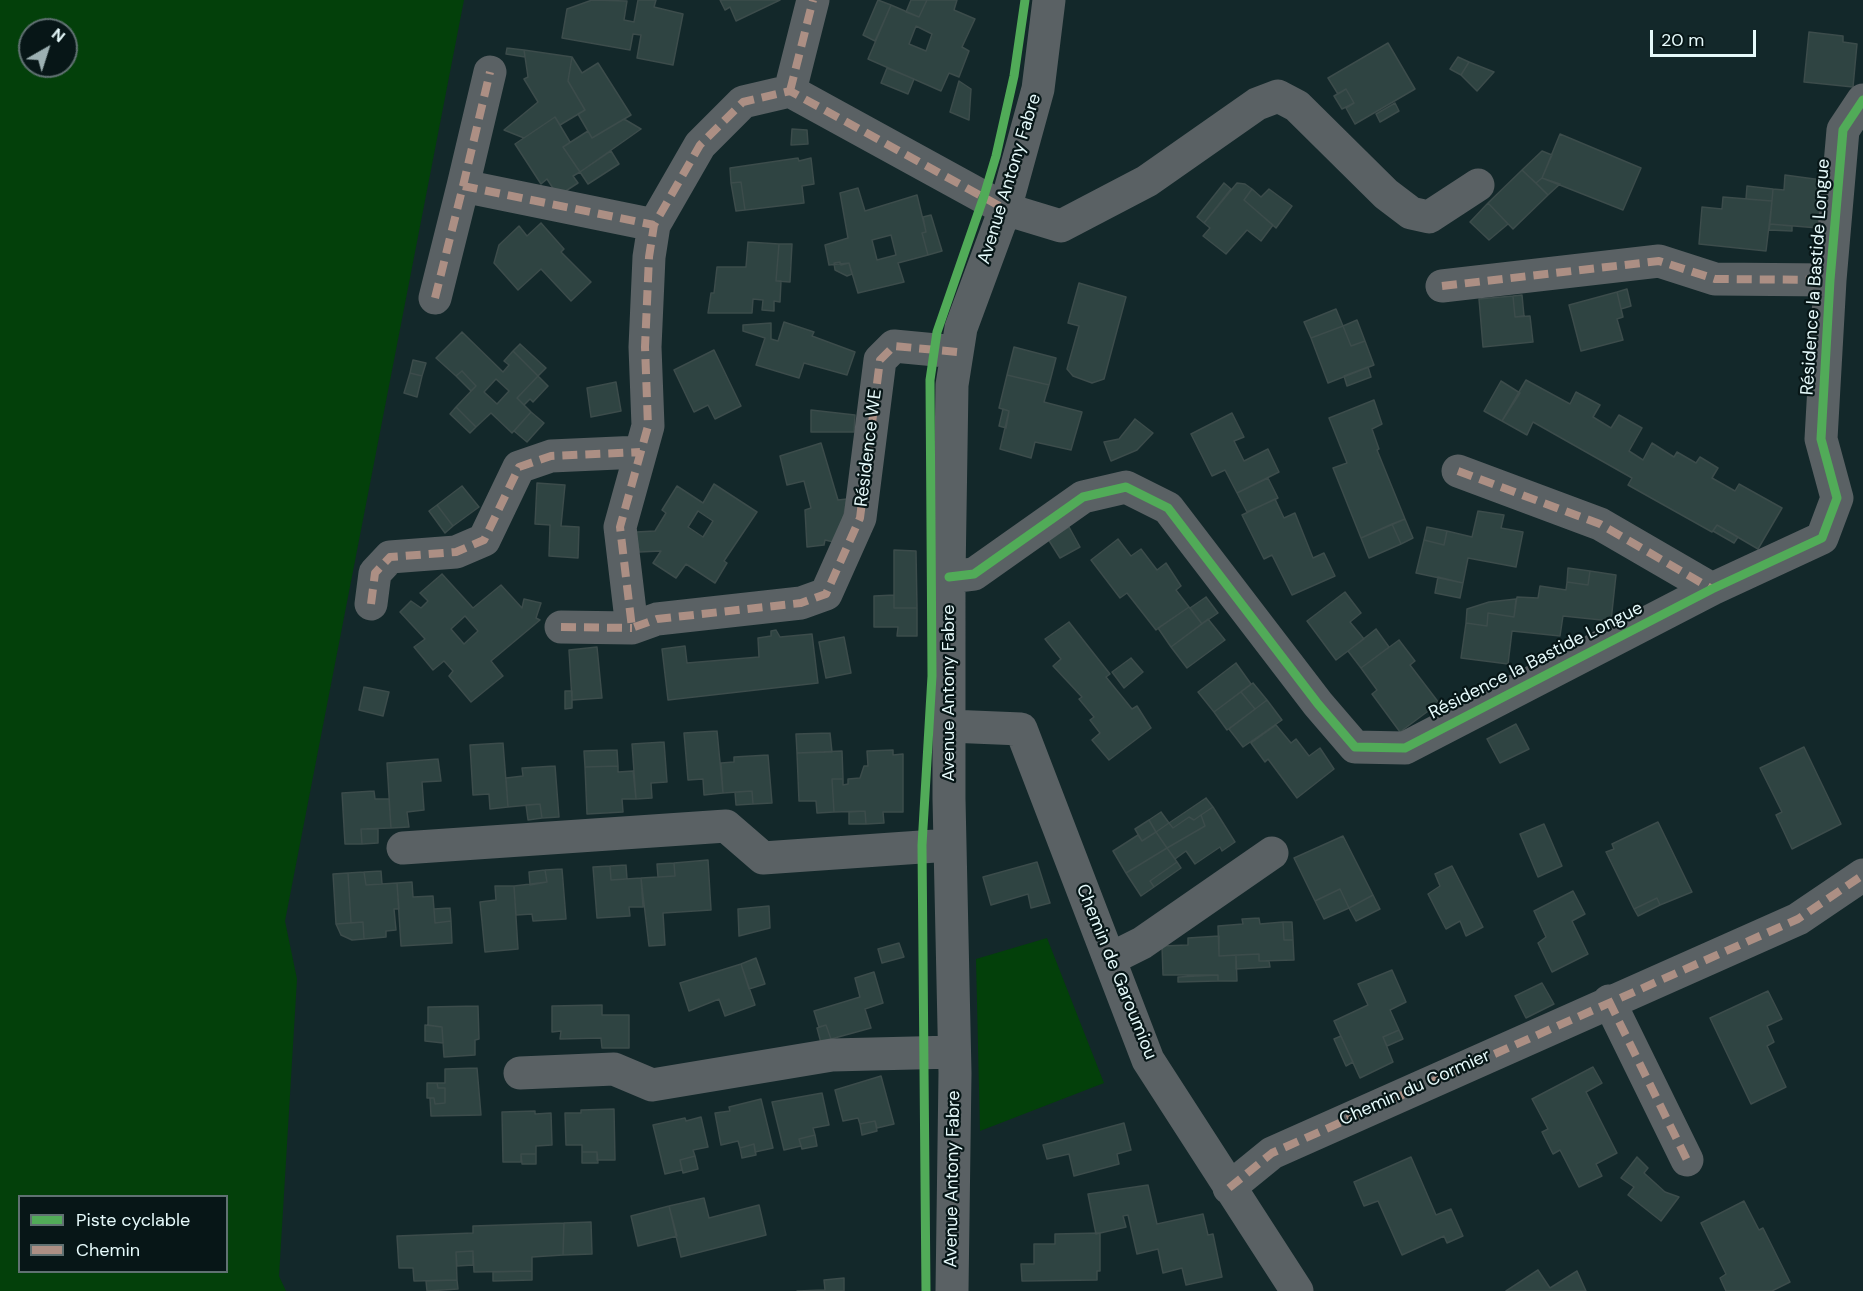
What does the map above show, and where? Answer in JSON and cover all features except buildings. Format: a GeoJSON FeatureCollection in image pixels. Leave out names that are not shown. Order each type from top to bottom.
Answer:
{"type":"FeatureCollection","features":[{"type":"Feature","properties":{"kind":"street"},"geometry":{"type":"LineString","coordinates":[[790,91],[813,0]]}},
{"type":"Feature","properties":{"kind":"street","name":"Avenue Antony Fabre"},"geometry":{"type":"LineString","coordinates":[[952,1291],[954,1052],[950,845],[949,578],[952,385],[962,328],[1005,209],[1038,88],[1049,0]]}},
{"type":"Feature","properties":{"kind":"street"},"geometry":{"type":"LineString","coordinates":[[435,298],[490,72]]}},
{"type":"Feature","properties":{"kind":"street"},"geometry":{"type":"LineString","coordinates":[[632,628],[620,527],[648,426],[645,347],[649,257],[654,225],[700,145],[743,102],[790,91],[1005,209],[1060,226],[1147,181],[1257,104],[1278,96],[1297,106],[1386,194],[1411,213],[1429,217],[1478,185]]}},
{"type":"Feature","properties":{"kind":"street","name":"Résidence la Bastide Longue"},"geometry":{"type":"LineString","coordinates":[[949,578],[974,574],[1083,497],[1126,487],[1168,508],[1318,704],[1355,747],[1405,748],[1712,589],[1822,538],[1837,498],[1821,439],[1830,280],[1843,130],[1863,100]]}},
{"type":"Feature","properties":{"kind":"street"},"geometry":{"type":"LineString","coordinates":[[463,186],[654,225]]}},
{"type":"Feature","properties":{"kind":"street","name":"Résidence la Bastide Longue"},"geometry":{"type":"LineString","coordinates":[[1442,286],[1659,261],[1715,279],[1830,280]]}},
{"type":"Feature","properties":{"kind":"street","name":"Résidence WE"},"geometry":{"type":"LineString","coordinates":[[561,627],[632,628],[657,619],[801,603],[826,594],[860,518],[880,360],[894,346],[957,352]]}},
{"type":"Feature","properties":{"kind":"street"},"geometry":{"type":"LineString","coordinates":[[371,604],[375,573],[390,558],[456,552],[484,540],[519,467],[551,456],[640,452]]}},
{"type":"Feature","properties":{"kind":"street"},"geometry":{"type":"LineString","coordinates":[[1458,471],[1600,524],[1712,589]]}},
{"type":"Feature","properties":{"kind":"street","name":"Chemin de Garoumiou"},"geometry":{"type":"LineString","coordinates":[[949,726],[1021,729],[1148,1060],[1297,1291]]}},
{"type":"Feature","properties":{"kind":"street"},"geometry":{"type":"LineString","coordinates":[[403,848],[726,826],[763,858],[950,845]]}},
{"type":"Feature","properties":{"kind":"street"},"geometry":{"type":"LineString","coordinates":[[1110,959],[1142,943],[1272,854]]}},
{"type":"Feature","properties":{"kind":"street","name":"Chemin du Cormier"},"geometry":{"type":"LineString","coordinates":[[1229,1188],[1272,1153],[1609,1001],[1798,919],[1863,875]]}},
{"type":"Feature","properties":{"kind":"street"},"geometry":{"type":"LineString","coordinates":[[1609,1001],[1687,1160]]}},
{"type":"Feature","properties":{"kind":"street"},"geometry":{"type":"LineString","coordinates":[[520,1073],[614,1068],[652,1085],[832,1055],[954,1052]]}},
{"type":"Feature","properties":{"kind":"green space"},"geometry":{"type":"Polygon","coordinates":[[[0,0],[464,0],[285,921],[297,979],[279,1276],[286,1291],[0,1291],[0,0]]]}},
{"type":"Feature","properties":{"kind":"green space"},"geometry":{"type":"Polygon","coordinates":[[[1047,938],[1104,1083],[980,1131],[976,959],[1047,938]]]}},
{"type":"Feature","properties":{"kind":"marked path"},"geometry":{"type":"LineString","coordinates":[[790,91],[813,0]]}},
{"type":"Feature","properties":{"kind":"marked path"},"geometry":{"type":"LineString","coordinates":[[463,186],[490,72]]}},
{"type":"Feature","properties":{"kind":"marked path"},"geometry":{"type":"LineString","coordinates":[[957,352],[894,346],[880,360],[860,518],[826,594],[801,603],[657,619],[632,628],[620,527],[648,426],[645,347],[649,257],[654,225],[700,145],[743,102],[790,91],[1005,209]]}},
{"type":"Feature","properties":{"kind":"marked path"},"geometry":{"type":"LineString","coordinates":[[435,298],[463,186],[654,225]]}},
{"type":"Feature","properties":{"kind":"marked path"},"geometry":{"type":"LineString","coordinates":[[1442,286],[1659,261],[1715,279],[1830,280]]}},
{"type":"Feature","properties":{"kind":"marked path"},"geometry":{"type":"LineString","coordinates":[[371,604],[375,573],[390,557],[456,552],[484,540],[519,467],[551,456],[640,452]]}},
{"type":"Feature","properties":{"kind":"marked path"},"geometry":{"type":"LineString","coordinates":[[1458,471],[1600,524],[1712,589]]}},
{"type":"Feature","properties":{"kind":"marked path"},"geometry":{"type":"LineString","coordinates":[[561,627],[632,628]]}},
{"type":"Feature","properties":{"kind":"marked path"},"geometry":{"type":"LineString","coordinates":[[1229,1188],[1272,1153],[1798,919],[1863,875]]}},
{"type":"Feature","properties":{"kind":"marked path"},"geometry":{"type":"LineString","coordinates":[[1609,1001],[1687,1160]]}},
{"type":"Feature","properties":{"kind":"cycle path"},"geometry":{"type":"LineString","coordinates":[[926,1291],[922,845],[932,676],[930,380],[937,332],[996,156],[1014,76],[1025,0]]}},
{"type":"Feature","properties":{"kind":"cycle path"},"geometry":{"type":"LineString","coordinates":[[949,577],[974,574],[1083,497],[1126,487],[1168,508],[1318,704],[1355,747],[1405,748],[1712,589],[1822,538],[1837,498],[1821,439],[1830,280],[1843,130],[1863,100]]}}]}
